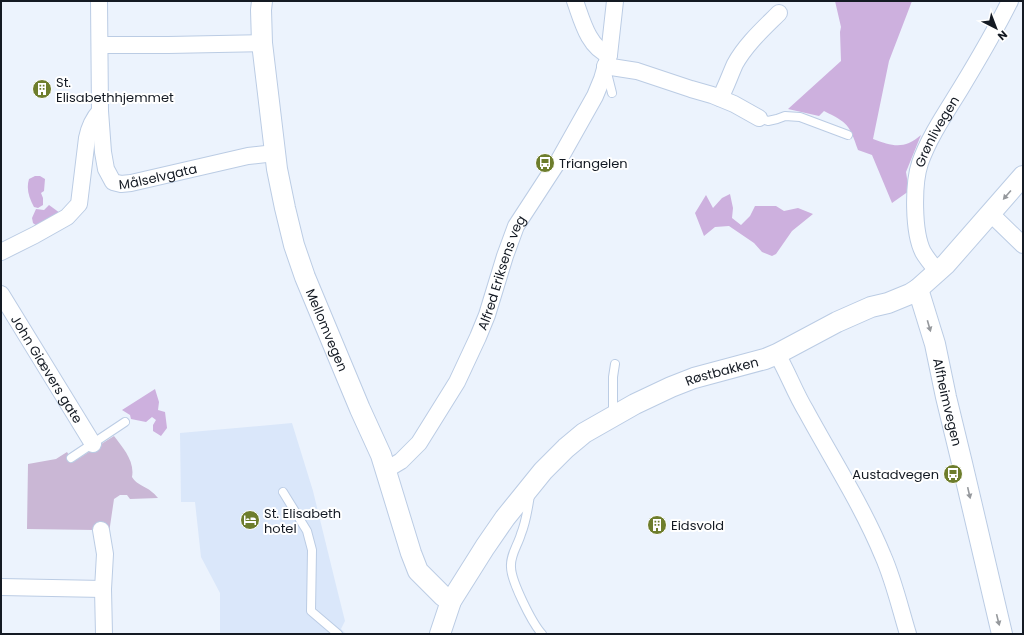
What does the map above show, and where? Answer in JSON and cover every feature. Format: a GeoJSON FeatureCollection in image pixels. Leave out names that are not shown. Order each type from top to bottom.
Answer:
{"type":"FeatureCollection","features":[{"type":"Feature","properties":{"kind":"street","name":"Målselvgata"},"geometry":{"type":"LineString","coordinates":[[99,1],[100,111],[103,152],[106,169],[113,182],[116,184],[131,183],[248,156],[276,153]]}},
{"type":"Feature","properties":{"kind":"street","name":"Mellomvegen"},"geometry":{"type":"LineString","coordinates":[[262,1],[262,43],[276,153],[285,208],[294,245],[305,277],[386,470],[418,571],[443,596],[451,601]]}},
{"type":"Feature","properties":{"kind":"street"},"geometry":{"type":"LineString","coordinates":[[575,1],[590,38],[607,60],[720,98],[759,118]]}},
{"type":"Feature","properties":{"kind":"street","name":"Alfred Eriksens veg"},"geometry":{"type":"LineString","coordinates":[[386,470],[401,461],[419,443],[457,382],[487,316],[505,256],[516,226],[559,160],[595,96],[607,60],[615,1]]}},
{"type":"Feature","properties":{"kind":"street","name":"Grønlivegen"},"geometry":{"type":"LineString","coordinates":[[938,272],[924,253],[919,240],[915,210],[916,188],[920,164],[932,139],[986,46],[1010,1]]}},
{"type":"Feature","properties":{"kind":"street"},"geometry":{"type":"LineString","coordinates":[[720,98],[742,54],[752,40],[780,12]]}},
{"type":"Feature","properties":{"kind":"street"},"geometry":{"type":"LineString","coordinates":[[100,45],[262,43]]}},
{"type":"Feature","properties":{"kind":"street"},"geometry":{"type":"LineString","coordinates":[[1,252],[67,217],[79,204],[86,138],[89,129],[100,111]]}},
{"type":"Feature","properties":{"kind":"street","name":"Røstbakken"},"geometry":{"type":"LineString","coordinates":[[451,601],[485,546],[530,486],[566,448],[584,433],[635,404],[694,378],[765,359],[778,354],[837,322],[871,307],[897,300],[918,288],[938,272],[991,214],[1023,176]]}},
{"type":"Feature","properties":{"kind":"street"},"geometry":{"type":"LineString","coordinates":[[991,214],[1023,245]]}},
{"type":"Feature","properties":{"kind":"street","name":"Alfheimvegen"},"geometry":{"type":"LineString","coordinates":[[918,288],[935,344],[946,401],[1002,634]]}},
{"type":"Feature","properties":{"kind":"street","name":"John Giævers gate"},"geometry":{"type":"LineString","coordinates":[[1,294],[93,444]]}},
{"type":"Feature","properties":{"kind":"street"},"geometry":{"type":"LineString","coordinates":[[778,354],[802,404],[874,534],[888,567],[908,634]]}},
{"type":"Feature","properties":{"kind":"street"},"geometry":{"type":"LineString","coordinates":[[101,530],[104,554],[104,634]]}},
{"type":"Feature","properties":{"kind":"street"},"geometry":{"type":"LineString","coordinates":[[1,587],[103,589]]}},
{"type":"Feature","properties":{"kind":"street"},"geometry":{"type":"LineString","coordinates":[[440,634],[451,601]]}},
{"type":"Feature","properties":{"kind":"lane"},"geometry":{"type":"LineString","coordinates":[[607,60],[612,93]]}},
{"type":"Feature","properties":{"kind":"lane"},"geometry":{"type":"LineString","coordinates":[[759,118],[768,121],[785,116],[800,117],[848,135]]}},
{"type":"Feature","properties":{"kind":"lane"},"geometry":{"type":"LineString","coordinates":[[613,416],[613,377],[615,364]]}},
{"type":"Feature","properties":{"kind":"lane"},"geometry":{"type":"LineString","coordinates":[[71,458],[125,422]]}},
{"type":"Feature","properties":{"kind":"lane"},"geometry":{"type":"LineString","coordinates":[[530,486],[524,526],[512,557],[511,566],[514,581],[528,612],[537,629],[542,634]]}},
{"type":"Feature","properties":{"kind":"lane"},"geometry":{"type":"LineString","coordinates":[[283,492],[307,531],[312,550],[311,611],[338,634]]}},
{"type":"Feature","properties":{"kind":"shaded area"},"geometry":{"type":"Polygon","coordinates":[[[835,1],[912,1],[889,61],[873,139],[892,145],[903,145],[915,140],[921,135],[906,172],[909,191],[892,203],[872,155],[858,150],[847,125],[838,118],[824,111],[819,116],[788,109],[841,61],[841,27],[835,1]]]}},
{"type":"Feature","properties":{"kind":"shaded area"},"geometry":{"type":"Polygon","coordinates":[[[35,176],[40,176],[45,179],[44,191],[41,193],[43,205],[38,208],[34,207],[29,197],[28,190],[29,179],[35,176]]]}},
{"type":"Feature","properties":{"kind":"shaded area"},"geometry":{"type":"Polygon","coordinates":[[[730,194],[733,208],[732,218],[741,225],[750,216],[755,206],[776,206],[784,211],[798,208],[813,214],[792,231],[776,254],[772,256],[762,252],[754,243],[729,226],[715,227],[704,236],[695,213],[706,195],[713,208],[722,198],[730,194]]]}},
{"type":"Feature","properties":{"kind":"shaded area"},"geometry":{"type":"Polygon","coordinates":[[[49,205],[60,213],[37,226],[33,223],[32,218],[36,209],[44,210],[49,205]]]}},
{"type":"Feature","properties":{"kind":"shaded area"},"geometry":{"type":"Polygon","coordinates":[[[155,389],[159,402],[158,410],[165,412],[167,428],[161,436],[153,431],[153,425],[156,420],[152,417],[146,422],[131,419],[130,415],[122,410],[155,389]]]}},
{"type":"Feature","properties":{"kind":"shaded area"},"geometry":{"type":"Polygon","coordinates":[[[292,423],[313,491],[345,621],[341,629],[346,634],[220,634],[220,593],[201,557],[195,502],[181,502],[180,433],[292,423]]]}},
{"type":"Feature","properties":{"kind":"shaded area"},"geometry":{"type":"Polygon","coordinates":[[[114,436],[130,460],[132,466],[132,477],[134,480],[155,494],[158,498],[130,499],[127,495],[120,495],[114,499],[109,533],[95,530],[27,529],[28,464],[56,459],[67,452],[73,462],[114,436]]]}},
{"type":"Feature","properties":{"kind":"place","name":"St. Elisabethhjemmet"},"geometry":{"type":"Point","coordinates":[42,89]}},
{"type":"Feature","properties":{"kind":"place","name":"Triangelen"},"geometry":{"type":"Point","coordinates":[545,163]}},
{"type":"Feature","properties":{"kind":"place","name":"Austadvegen"},"geometry":{"type":"Point","coordinates":[953,474]}},
{"type":"Feature","properties":{"kind":"place","name":"St. Elisabeth hotel"},"geometry":{"type":"Point","coordinates":[250,520]}},
{"type":"Feature","properties":{"kind":"place","name":"Eidsvold"},"geometry":{"type":"Point","coordinates":[657,525]}}]}
